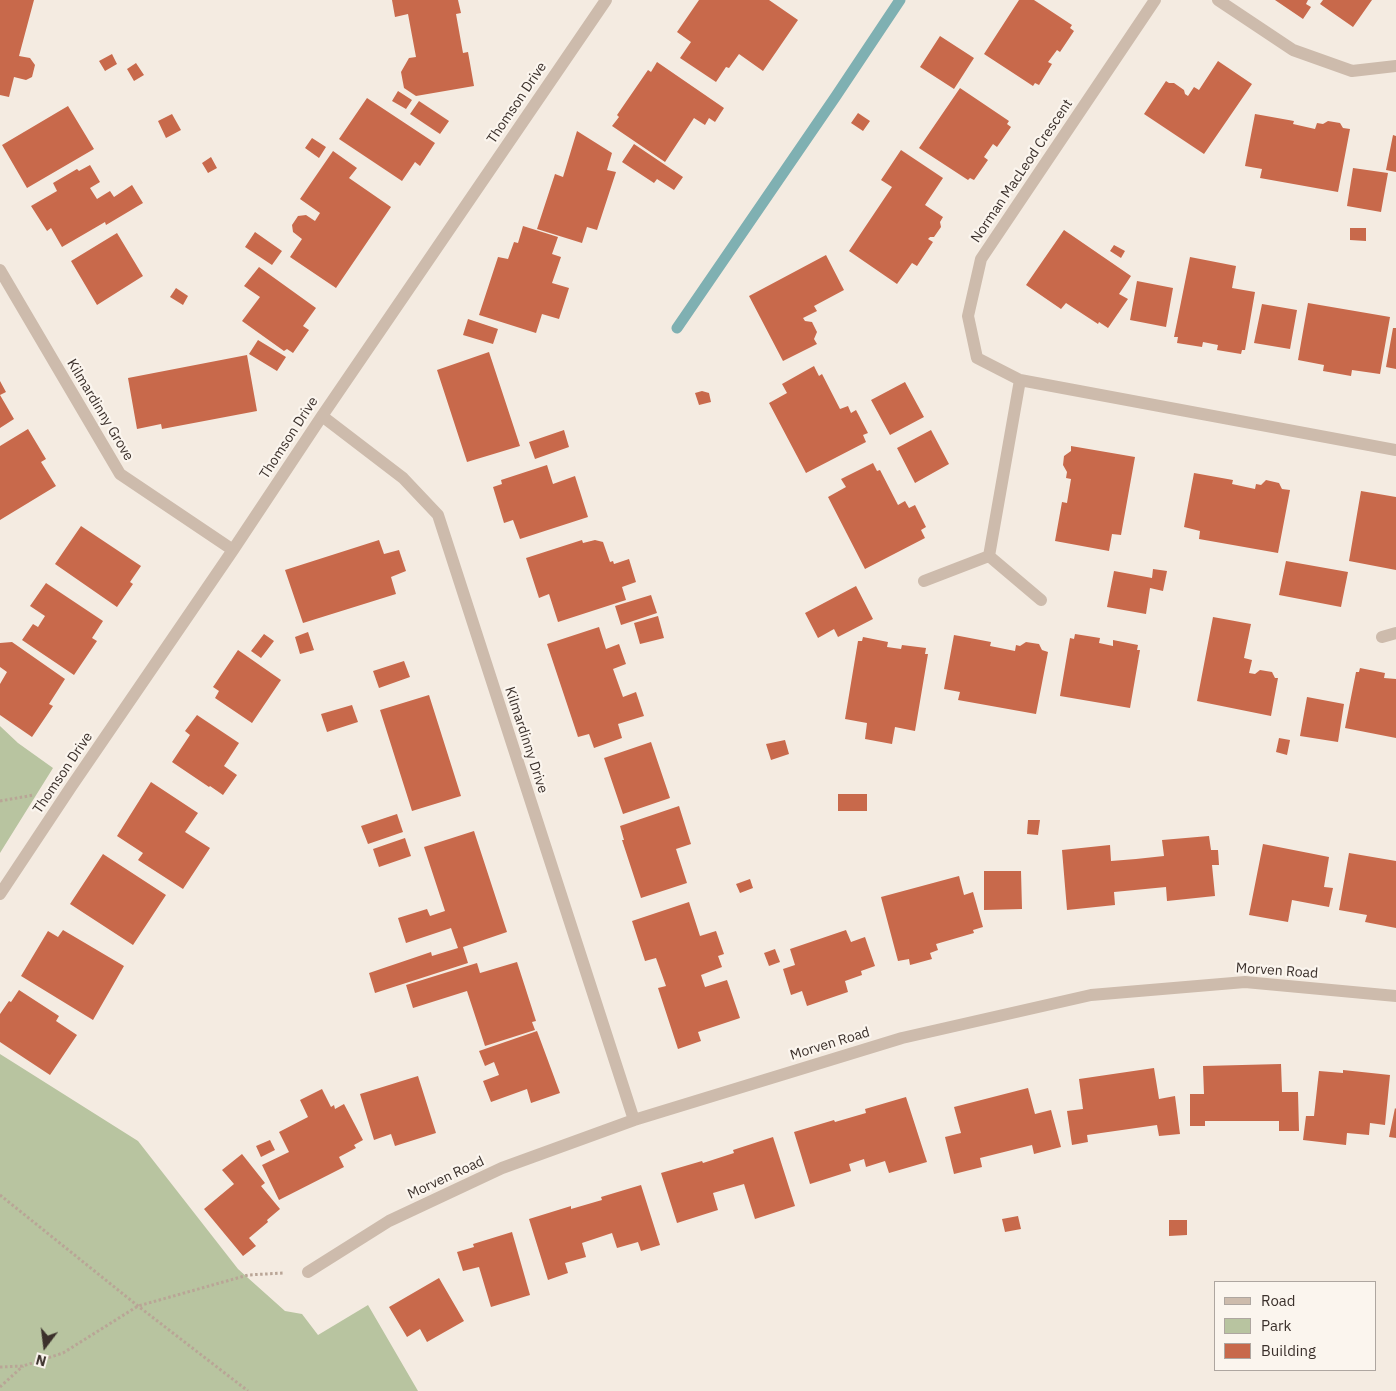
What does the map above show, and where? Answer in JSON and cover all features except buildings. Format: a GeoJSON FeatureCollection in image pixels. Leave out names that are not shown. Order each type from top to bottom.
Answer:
{"type":"FeatureCollection","features":[{"type":"Feature","properties":{"kind":"street","name":"Norman MacLeod Crescent"},"geometry":{"type":"LineString","coordinates":[[1155,0],[981,259],[968,316],[976,358],[1020,380],[1396,450]]}},
{"type":"Feature","properties":{"kind":"street"},"geometry":{"type":"LineString","coordinates":[[1218,0],[1293,50],[1352,71],[1396,66]]}},
{"type":"Feature","properties":{"kind":"street","name":"Thomson Drive"},"geometry":{"type":"LineString","coordinates":[[0,894],[600,2]]}},
{"type":"Feature","properties":{"kind":"street","name":"Kilmardinny Grove"},"geometry":{"type":"LineString","coordinates":[[0,270],[120,474],[233,550]]}},
{"type":"Feature","properties":{"kind":"street"},"geometry":{"type":"LineString","coordinates":[[989,556],[1020,380]]}},
{"type":"Feature","properties":{"kind":"street","name":"Kilmardinny Drive"},"geometry":{"type":"LineString","coordinates":[[322,416],[403,478],[438,515],[634,1120]]}},
{"type":"Feature","properties":{"kind":"street"},"geometry":{"type":"LineString","coordinates":[[924,581],[989,556]]}},
{"type":"Feature","properties":{"kind":"street"},"geometry":{"type":"LineString","coordinates":[[989,556],[1042,600]]}},
{"type":"Feature","properties":{"kind":"street"},"geometry":{"type":"LineString","coordinates":[[1382,637],[1396,633]]}},
{"type":"Feature","properties":{"kind":"street","name":"Morven Road"},"geometry":{"type":"LineString","coordinates":[[308,1272],[388,1221],[502,1168],[634,1120],[902,1038],[1091,995],[1245,982],[1396,996]]}},
{"type":"Feature","properties":{"kind":"path"},"geometry":{"type":"LineString","coordinates":[[0,1195],[138,1306],[248,1391]]}},
{"type":"Feature","properties":{"kind":"path"},"geometry":{"type":"LineString","coordinates":[[0,1367],[23,1366],[63,1353],[138,1306],[248,1275],[308,1272]]}},
{"type":"Feature","properties":{"kind":"path"},"geometry":{"type":"LineString","coordinates":[[0,1387],[23,1366]]}},
{"type":"Feature","properties":{"kind":"green space"},"geometry":{"type":"Polygon","coordinates":[[[0,726],[18,743],[53,768],[0,853],[0,726]]]}},
{"type":"Feature","properties":{"kind":"green space"},"geometry":{"type":"Polygon","coordinates":[[[0,1054],[138,1141],[238,1269],[285,1311],[302,1314],[318,1335],[368,1305],[418,1391],[0,1391],[0,1054]]]}},
{"type":"Feature","properties":{"kind":"waterway"},"geometry":{"type":"LineString","coordinates":[[677,328],[900,0]]}}]}
